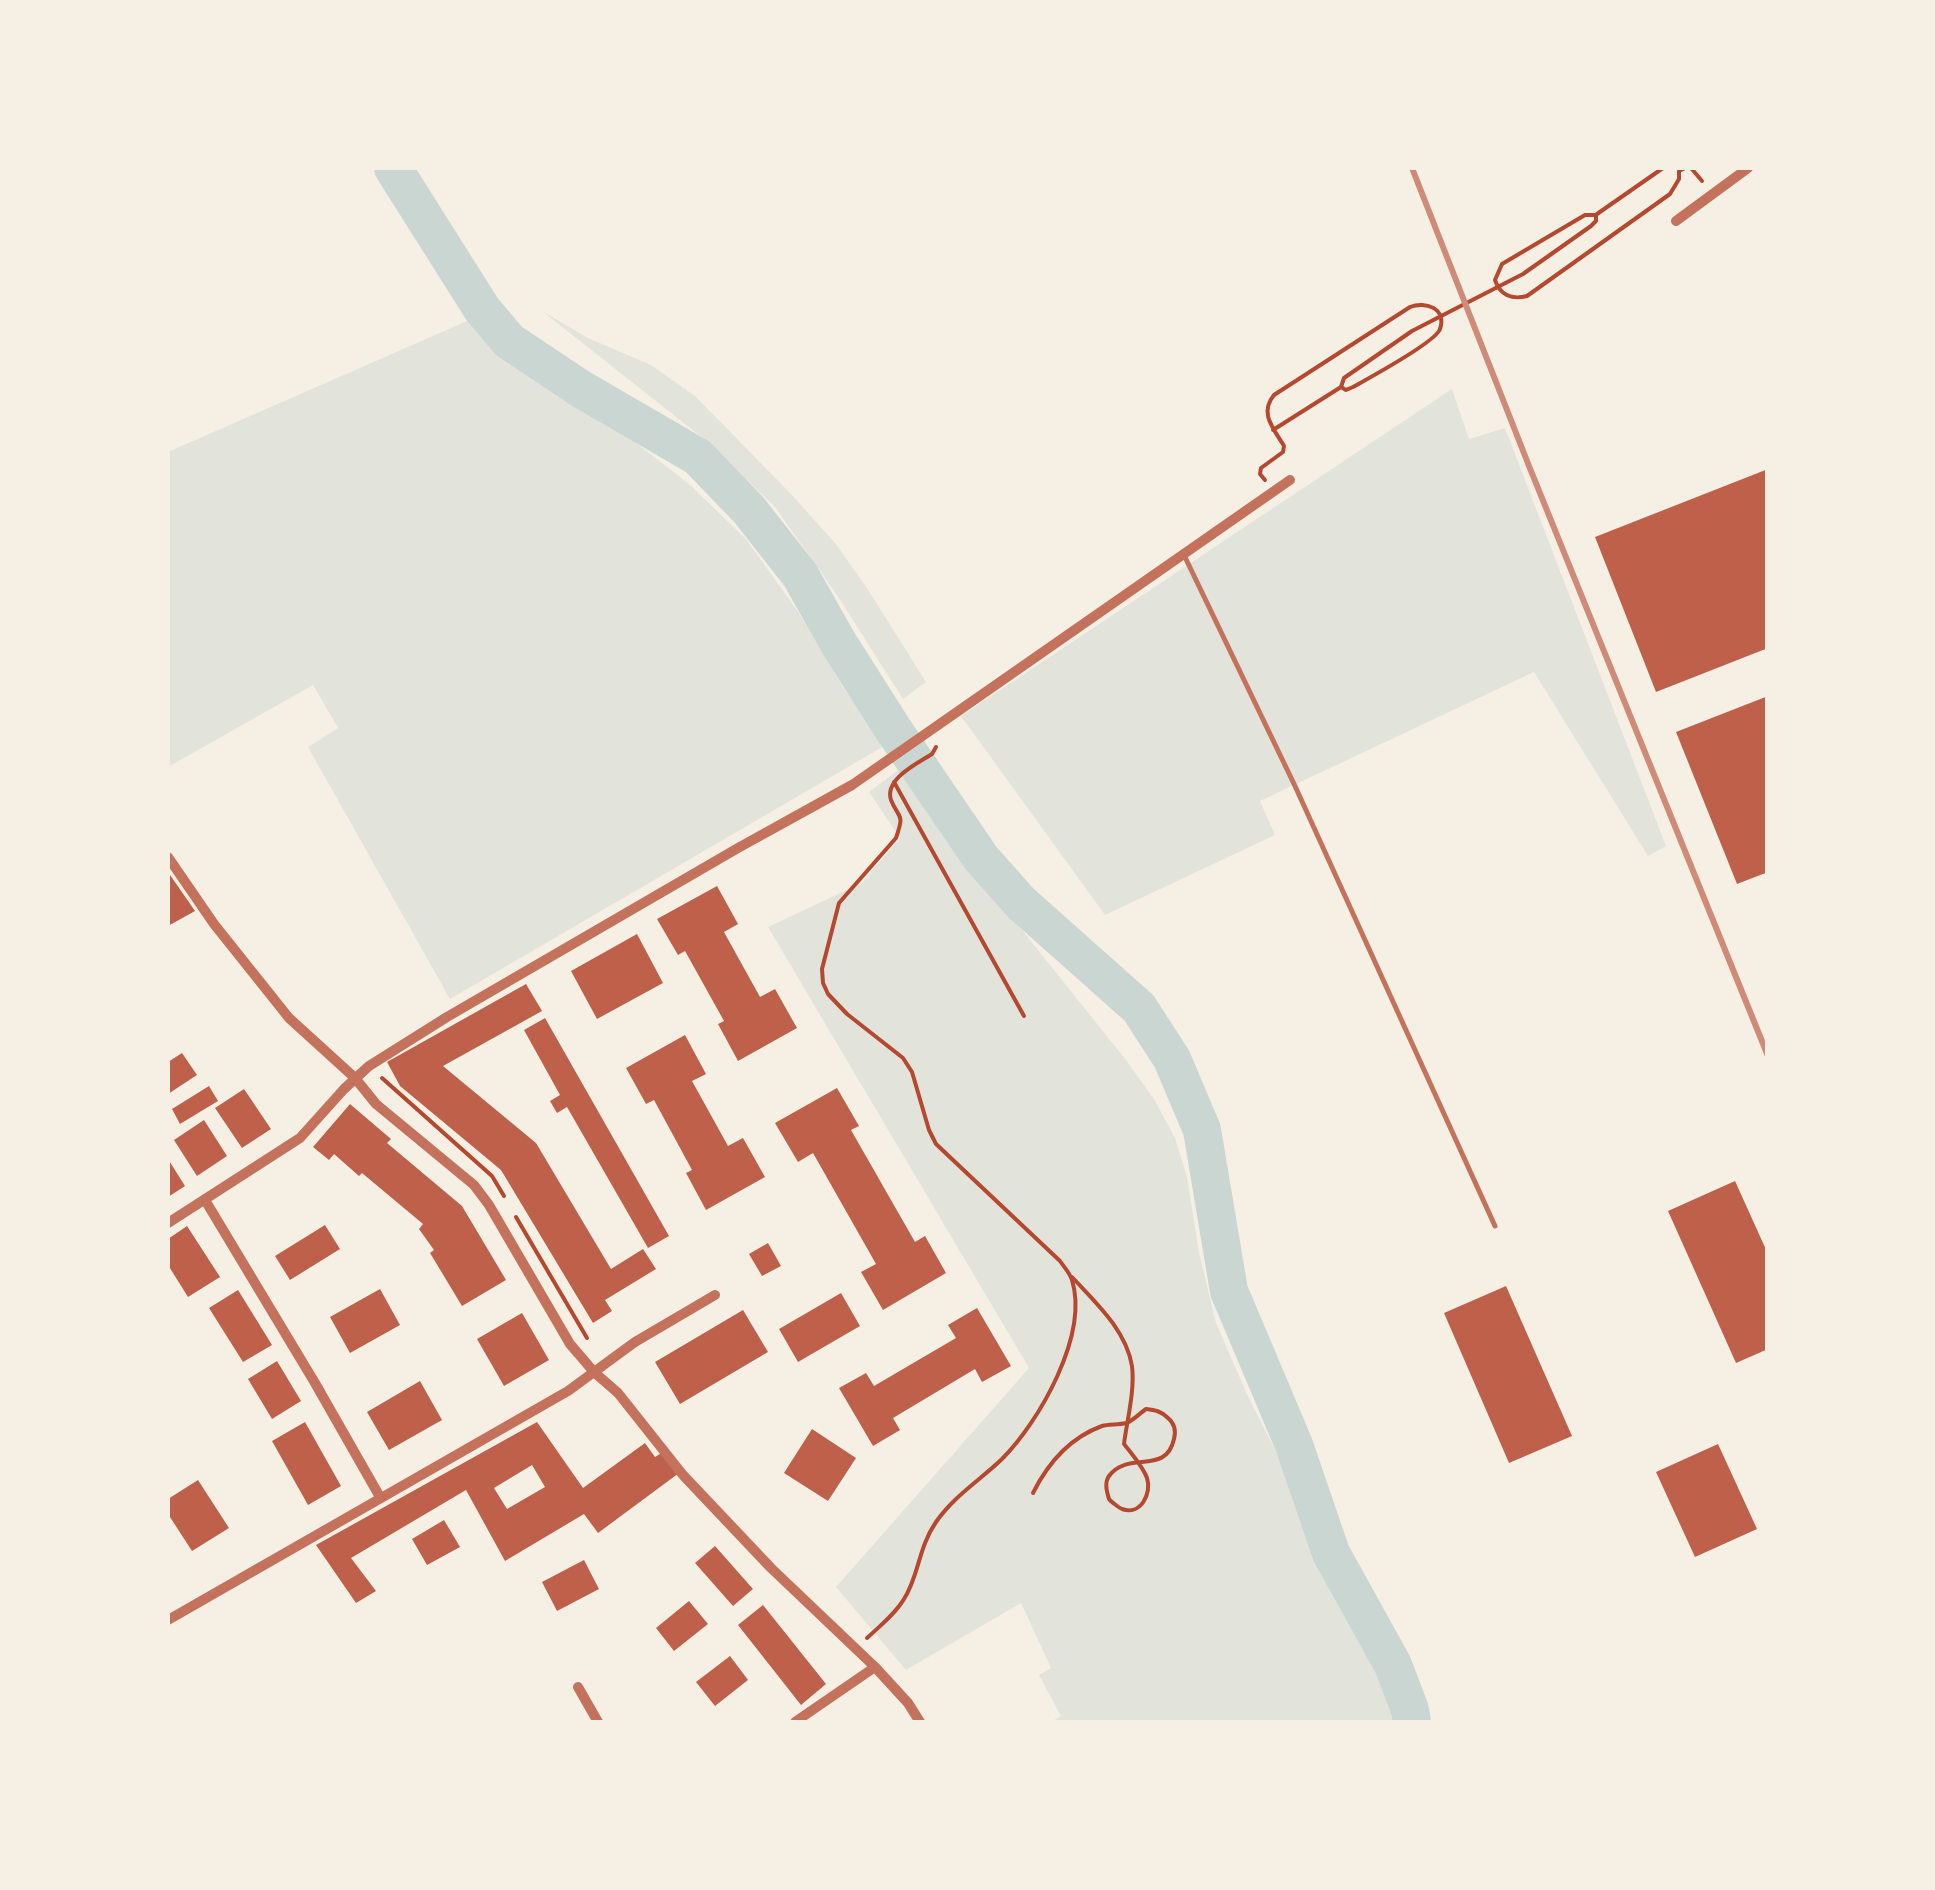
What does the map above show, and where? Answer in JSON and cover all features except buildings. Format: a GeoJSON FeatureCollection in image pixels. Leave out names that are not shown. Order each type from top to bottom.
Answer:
{"type":"FeatureCollection","features":[{"type":"Feature","properties":{"kind":"street"},"geometry":{"type":"LineString","coordinates":[[1676,220],[1748,168]]}},
{"type":"Feature","properties":{"kind":"street"},"geometry":{"type":"LineString","coordinates":[[168,1222],[300,1138],[369,1066],[852,785],[1290,480]]}},
{"type":"Feature","properties":{"kind":"street"},"geometry":{"type":"LineString","coordinates":[[168,857],[214,924],[289,1018],[355,1078],[376,1104],[474,1186],[570,1344],[618,1393],[683,1475],[771,1568],[875,1666],[920,1722]]}},
{"type":"Feature","properties":{"kind":"street"},"geometry":{"type":"LineString","coordinates":[[205,1200],[380,1496]]}},
{"type":"Feature","properties":{"kind":"street"},"geometry":{"type":"LineString","coordinates":[[168,1620],[568,1390],[634,1342],[715,1295]]}},
{"type":"Feature","properties":{"kind":"street"},"geometry":{"type":"LineString","coordinates":[[795,1722],[875,1666]]}},
{"type":"Feature","properties":{"kind":"street"},"geometry":{"type":"LineString","coordinates":[[578,1687],[598,1722]]}},
{"type":"Feature","properties":{"kind":"lane"},"geometry":{"type":"LineString","coordinates":[[1184,555],[1295,786],[1495,1226]]}},
{"type":"Feature","properties":{"kind":"path"},"geometry":{"type":"LineString","coordinates":[[1663,168],[1596,215],[1584,215],[1502,264],[1495,280],[1498,288],[1512,297],[1527,296],[1670,194],[1683,168],[1711,192]]}},
{"type":"Feature","properties":{"kind":"path"},"geometry":{"type":"LineString","coordinates":[[1274,430],[1342,387],[1344,378],[1412,331],[1523,274],[1592,226],[1596,215]]}},
{"type":"Feature","properties":{"kind":"path"},"geometry":{"type":"LineString","coordinates":[[1273,492],[1260,474],[1261,468],[1284,452],[1266,411],[1274,395],[1410,307],[1428,304],[1436,309],[1442,322],[1435,338],[1353,388],[1342,387]]}},
{"type":"Feature","properties":{"kind":"path"},"geometry":{"type":"LineString","coordinates":[[932,754],[894,782],[889,793],[900,813],[896,838],[839,903],[822,970],[823,983],[828,994],[848,1014],[903,1058],[912,1072],[936,1144],[1060,1261],[1121,1334],[1132,1366],[1127,1423],[1124,1444],[1137,1462],[1147,1477],[1149,1494],[1144,1503],[1131,1510],[1109,1500],[1109,1476],[1121,1466],[1137,1462],[1157,1461],[1169,1454],[1176,1434],[1171,1420],[1159,1411],[1146,1409],[1127,1423],[1106,1425],[1082,1434],[1049,1466],[1033,1493]]}},
{"type":"Feature","properties":{"kind":"path"},"geometry":{"type":"LineString","coordinates":[[894,782],[1024,1016]]}},
{"type":"Feature","properties":{"kind":"path"},"geometry":{"type":"LineString","coordinates":[[856,1648],[906,1596],[922,1544],[937,1520],[954,1499],[1017,1442],[1055,1382],[1072,1331],[1072,1278]]}},
{"type":"Feature","properties":{"kind":"shaded area"},"geometry":{"type":"Polygon","coordinates":[[[542,311],[588,338],[651,365],[695,396],[835,543],[926,682],[903,699],[775,507],[704,439],[542,311]]]}},
{"type":"Feature","properties":{"kind":"shaded area"},"geometry":{"type":"Polygon","coordinates":[[[474,318],[543,379],[689,484],[746,539],[799,613],[884,746],[450,999],[308,747],[338,728],[313,685],[168,767],[168,452],[474,318]]]}},
{"type":"Feature","properties":{"kind":"shaded area"},"geometry":{"type":"Polygon","coordinates":[[[1452,389],[1469,439],[1505,428],[1666,846],[1648,856],[1534,672],[1260,801],[1275,835],[1105,915],[961,716],[1452,389]]]}},
{"type":"Feature","properties":{"kind":"shaded area"},"geometry":{"type":"Polygon","coordinates":[[[901,768],[994,895],[1126,1060],[1175,1138],[1187,1177],[1199,1253],[1216,1323],[1279,1458],[1334,1590],[1377,1664],[1395,1722],[1051,1722],[1061,1716],[1039,1675],[1051,1668],[1021,1603],[906,1670],[836,1587],[1029,1368],[768,927],[862,883],[900,838],[869,792],[901,768]]]}},
{"type":"Feature","properties":{"kind":"waterway"},"geometry":{"type":"LineString","coordinates":[[393,168],[482,309],[509,341],[581,389],[698,457],[749,510],[800,575],[893,729],[981,858],[1021,903],[1139,1008],[1172,1059],[1202,1130],[1229,1291],[1294,1445],[1331,1553],[1393,1665],[1412,1722]]}},
{"type":"Feature","properties":{"kind":"railway"},"geometry":{"type":"LineString","coordinates":[[1412,168],[1768,1056]]}}]}
